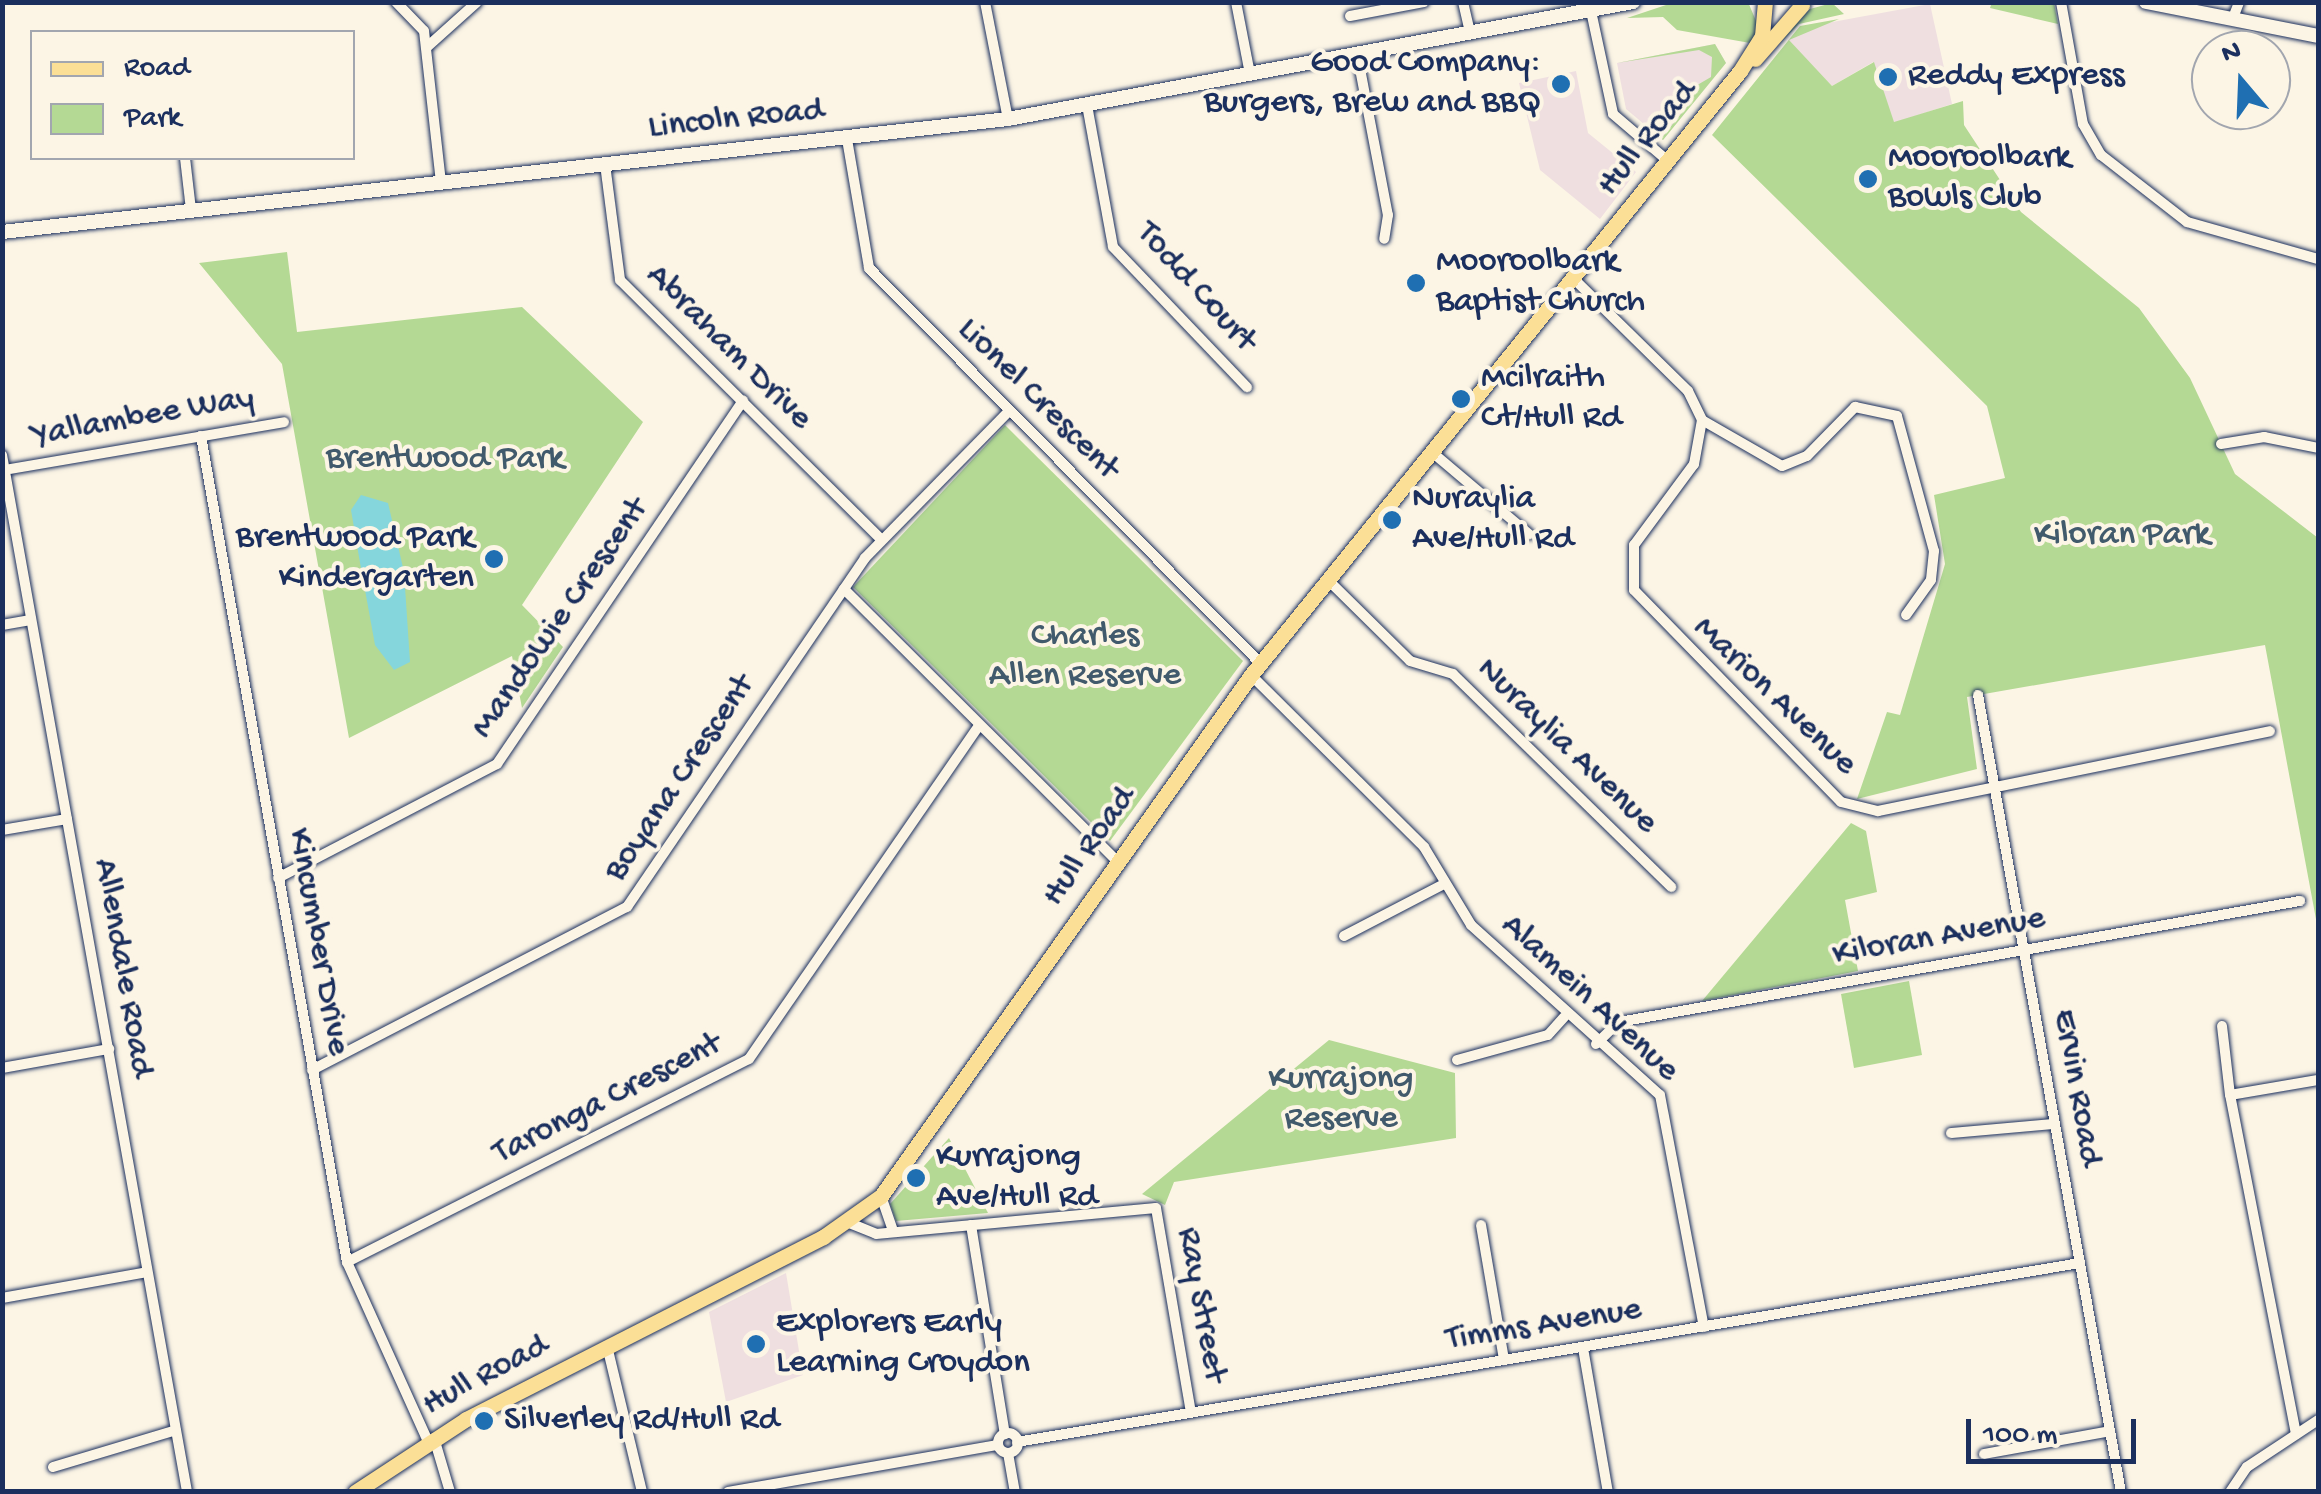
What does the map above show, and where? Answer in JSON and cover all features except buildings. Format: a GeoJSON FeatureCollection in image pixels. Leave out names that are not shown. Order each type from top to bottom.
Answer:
{"type":"FeatureCollection","features":[{"type":"Feature","properties":{"kind":"main road","name":"Lincoln Road"},"geometry":{"type":"LineString","coordinates":[[2,232],[1008,119],[1633,2]]}},
{"type":"Feature","properties":{"kind":"main road"},"geometry":{"type":"LineString","coordinates":[[1765,2],[1782,11],[1804,4]]}},
{"type":"Feature","properties":{"kind":"main road","name":"Hull Road"},"geometry":{"type":"LineString","coordinates":[[1740,71],[1762,36],[1765,2]]}},
{"type":"Feature","properties":{"kind":"main road"},"geometry":{"type":"LineString","coordinates":[[2146,2],[2318,36]]}},
{"type":"Feature","properties":{"kind":"main road"},"geometry":{"type":"LineString","coordinates":[[2158,2],[2175,7]]}},
{"type":"Feature","properties":{"kind":"main road","name":"Hull Road"},"geometry":{"type":"LineString","coordinates":[[355,1492],[431,1439],[847,1222],[881,1196],[1256,669],[1740,71],[1804,4]]}},
{"type":"Feature","properties":{"kind":"street"},"geometry":{"type":"LineString","coordinates":[[396,2],[427,46],[441,183]]}},
{"type":"Feature","properties":{"kind":"street"},"geometry":{"type":"LineString","coordinates":[[427,46],[477,2]]}},
{"type":"Feature","properties":{"kind":"street"},"geometry":{"type":"LineString","coordinates":[[985,2],[1008,119]]}},
{"type":"Feature","properties":{"kind":"street"},"geometry":{"type":"LineString","coordinates":[[1236,2],[1250,74]]}},
{"type":"Feature","properties":{"kind":"street"},"geometry":{"type":"LineString","coordinates":[[1350,16],[1424,2]]}},
{"type":"Feature","properties":{"kind":"street"},"geometry":{"type":"LineString","coordinates":[[1463,2],[1470,33]]}},
{"type":"Feature","properties":{"kind":"street"},"geometry":{"type":"LineString","coordinates":[[2060,2],[2082,124],[2101,155],[2187,222],[2318,259]]}},
{"type":"Feature","properties":{"kind":"street"},"geometry":{"type":"LineString","coordinates":[[2233,18],[2239,2]]}},
{"type":"Feature","properties":{"kind":"street"},"geometry":{"type":"LineString","coordinates":[[1591,11],[1612,114],[1668,161]]}},
{"type":"Feature","properties":{"kind":"street"},"geometry":{"type":"LineString","coordinates":[[1357,53],[1388,214],[1384,239]]}},
{"type":"Feature","properties":{"kind":"street","name":"Todd Court"},"geometry":{"type":"LineString","coordinates":[[1086,105],[1113,247],[1247,387]]}},
{"type":"Feature","properties":{"kind":"street","name":"Lionel Crescent"},"geometry":{"type":"LineString","coordinates":[[846,138],[869,268],[1256,669]]}},
{"type":"Feature","properties":{"kind":"street"},"geometry":{"type":"LineString","coordinates":[[185,160],[192,210]]}},
{"type":"Feature","properties":{"kind":"street","name":"Abraham Drive"},"geometry":{"type":"LineString","coordinates":[[604,164],[620,280],[880,539]]}},
{"type":"Feature","properties":{"kind":"street"},"geometry":{"type":"LineString","coordinates":[[1574,279],[1688,391],[1702,420],[1782,466],[1807,456],[1856,407],[1897,416],[1934,552],[1931,580],[1906,614]]}},
{"type":"Feature","properties":{"kind":"street","name":"Mandowie Crescent"},"geometry":{"type":"LineString","coordinates":[[278,878],[497,764],[743,402]]}},
{"type":"Feature","properties":{"kind":"street","name":"Boyana Crescent"},"geometry":{"type":"LineString","coordinates":[[312,1070],[627,908],[880,539],[1008,412]]}},
{"type":"Feature","properties":{"kind":"street","name":"Marion Avenue"},"geometry":{"type":"LineString","coordinates":[[1702,420],[1694,464],[1634,545],[1630,571],[1648,612],[1859,812],[1993,781],[2270,731]]}},
{"type":"Feature","properties":{"kind":"street","name":"Yallambee Way"},"geometry":{"type":"LineString","coordinates":[[10,469],[284,422]]}},
{"type":"Feature","properties":{"kind":"street","name":"Kincumber Drive"},"geometry":{"type":"LineString","coordinates":[[201,436],[346,1262],[431,1439],[450,1492]]}},
{"type":"Feature","properties":{"kind":"street"},"geometry":{"type":"LineString","coordinates":[[2221,444],[2264,437],[2318,448]]}},
{"type":"Feature","properties":{"kind":"street"},"geometry":{"type":"LineString","coordinates":[[1433,453],[1529,534]]}},
{"type":"Feature","properties":{"kind":"street","name":"Allendale Road"},"geometry":{"type":"LineString","coordinates":[[2,455],[10,469],[143,1273],[186,1492]]}},
{"type":"Feature","properties":{"kind":"street","name":"Nuraylia Avenue"},"geometry":{"type":"LineString","coordinates":[[1328,580],[1410,661],[1453,674],[1671,887]]}},
{"type":"Feature","properties":{"kind":"street"},"geometry":{"type":"LineString","coordinates":[[844,590],[978,728],[1117,861]]}},
{"type":"Feature","properties":{"kind":"street"},"geometry":{"type":"LineString","coordinates":[[2,625],[32,620]]}},
{"type":"Feature","properties":{"kind":"street","name":"Alamein Avenue"},"geometry":{"type":"LineString","coordinates":[[1256,669],[1424,847],[1471,926],[1564,1017],[1664,1102],[1704,1327]]}},
{"type":"Feature","properties":{"kind":"street","name":"Ervin Road"},"geometry":{"type":"LineString","coordinates":[[1978,695],[2121,1492]]}},
{"type":"Feature","properties":{"kind":"street","name":"Taronga Crescent"},"geometry":{"type":"LineString","coordinates":[[346,1262],[749,1059],[978,728]]}},
{"type":"Feature","properties":{"kind":"street"},"geometry":{"type":"LineString","coordinates":[[2,830],[67,819]]}},
{"type":"Feature","properties":{"kind":"street"},"geometry":{"type":"LineString","coordinates":[[1344,936],[1444,884]]}},
{"type":"Feature","properties":{"kind":"street","name":"Kiloran Avenue"},"geometry":{"type":"LineString","coordinates":[[1596,1044],[1618,1022],[2300,901]]}},
{"type":"Feature","properties":{"kind":"street"},"geometry":{"type":"LineString","coordinates":[[1458,1060],[1548,1034],[1564,1017]]}},
{"type":"Feature","properties":{"kind":"street"},"geometry":{"type":"LineString","coordinates":[[2222,1026],[2230,1095],[2296,1434]]}},
{"type":"Feature","properties":{"kind":"street"},"geometry":{"type":"LineString","coordinates":[[2,1068],[108,1049]]}},
{"type":"Feature","properties":{"kind":"street"},"geometry":{"type":"LineString","coordinates":[[2230,1095],[2318,1080]]}},
{"type":"Feature","properties":{"kind":"street"},"geometry":{"type":"LineString","coordinates":[[1951,1132],[2054,1124]]}},
{"type":"Feature","properties":{"kind":"street"},"geometry":{"type":"LineString","coordinates":[[881,1196],[893,1231]]}},
{"type":"Feature","properties":{"kind":"street","name":"Ray Street"},"geometry":{"type":"LineString","coordinates":[[971,1225],[1156,1208],[1190,1412]]}},
{"type":"Feature","properties":{"kind":"street"},"geometry":{"type":"LineString","coordinates":[[728,1492],[998,1445],[1005,1434],[971,1225],[893,1231],[847,1222]]}},
{"type":"Feature","properties":{"kind":"street"},"geometry":{"type":"LineString","coordinates":[[1481,1225],[1504,1360]]}},
{"type":"Feature","properties":{"kind":"street","name":"Timms Avenue"},"geometry":{"type":"LineString","coordinates":[[1017,1442],[2080,1263]]}},
{"type":"Feature","properties":{"kind":"street"},"geometry":{"type":"LineString","coordinates":[[2,1298],[143,1273]]}},
{"type":"Feature","properties":{"kind":"street"},"geometry":{"type":"LineString","coordinates":[[608,1346],[642,1492]]}},
{"type":"Feature","properties":{"kind":"street"},"geometry":{"type":"LineString","coordinates":[[1583,1348],[1608,1492]]}},
{"type":"Feature","properties":{"kind":"street"},"geometry":{"type":"LineString","coordinates":[[2230,1492],[2246,1467],[2318,1420]]}},
{"type":"Feature","properties":{"kind":"street"},"geometry":{"type":"LineString","coordinates":[[53,1467],[176,1430]]}},
{"type":"Feature","properties":{"kind":"street"},"geometry":{"type":"LineString","coordinates":[[1984,1454],[2110,1431]]}},
{"type":"Feature","properties":{"kind":"street"},"geometry":{"type":"LineString","coordinates":[[1005,1434],[1017,1442],[1008,1453]]}},
{"type":"Feature","properties":{"kind":"street"},"geometry":{"type":"LineString","coordinates":[[998,1445],[1008,1453],[1015,1492]]}},
{"type":"Feature","properties":{"kind":"shaded area"},"geometry":{"type":"Polygon","coordinates":[[[1930,4],[1952,104],[1894,123],[1873,62],[1832,86],[1788,40],[1800,28],[1930,4]]]}},
{"type":"Feature","properties":{"kind":"shaded area"},"geometry":{"type":"Polygon","coordinates":[[[1715,44],[1726,63],[1663,140],[1626,109],[1617,63],[1715,44]]]}},
{"type":"Feature","properties":{"kind":"shaded area"},"geometry":{"type":"Polygon","coordinates":[[[1576,71],[1588,133],[1636,172],[1600,219],[1540,170],[1519,83],[1576,71]]]}},
{"type":"Feature","properties":{"kind":"shaded area","name":"Explorers Early Learning Croydon"},"geometry":{"type":"Polygon","coordinates":[[[786,1273],[803,1375],[726,1402],[709,1312],[786,1273]]]}},
{"type":"Feature","properties":{"kind":"green space"},"geometry":{"type":"Polygon","coordinates":[[[1748,2],[1759,28],[1750,43],[1677,30],[1663,17],[1627,18],[1672,3],[1748,2]]]}},
{"type":"Feature","properties":{"kind":"green space"},"geometry":{"type":"Polygon","coordinates":[[[1992,2],[2054,3],[2058,24],[1990,8],[1992,2]]]}},
{"type":"Feature","properties":{"kind":"green space"},"geometry":{"type":"Polygon","coordinates":[[[1832,3],[1844,14],[1799,24],[1767,56],[1810,9],[1832,3]]]}},
{"type":"Feature","properties":{"kind":"green space","name":"Kiloran Park"},"geometry":{"type":"Polygon","coordinates":[[[1839,19],[1789,40],[1832,86],[1874,62],[1894,122],[1963,101],[1964,125],[2021,212],[2139,308],[2190,378],[2235,474],[2318,538],[2318,930],[2265,645],[1967,697],[1977,769],[1857,799],[1887,712],[1900,715],[1945,564],[1934,495],[2005,478],[1987,406],[1712,135],[1800,26],[1839,19]]]}},
{"type":"Feature","properties":{"kind":"green space"},"geometry":{"type":"Polygon","coordinates":[[[1715,44],[1726,63],[1663,140],[1653,131],[1663,136],[1693,99],[1687,91],[1711,77],[1712,57],[1699,50],[1617,63],[1715,44]]]}},
{"type":"Feature","properties":{"kind":"green space","name":"Brentwood Park"},"geometry":{"type":"Polygon","coordinates":[[[287,252],[297,332],[522,307],[643,422],[522,605],[563,647],[522,708],[512,656],[349,738],[282,364],[199,263],[287,252]]]}},
{"type":"Feature","properties":{"kind":"green space","name":"Charles Allen Reserve"},"geometry":{"type":"Polygon","coordinates":[[[1005,425],[1243,661],[1110,841],[853,587],[1005,425]]]}},
{"type":"Feature","properties":{"kind":"green space"},"geometry":{"type":"Polygon","coordinates":[[[1851,823],[1866,831],[1877,892],[1845,900],[1858,971],[1702,1001],[1851,823]]]}},
{"type":"Feature","properties":{"kind":"green space"},"geometry":{"type":"Polygon","coordinates":[[[1909,981],[1922,1055],[1854,1068],[1841,994],[1909,981]]]}},
{"type":"Feature","properties":{"kind":"green space","name":"Kurrajong Reserve"},"geometry":{"type":"Polygon","coordinates":[[[1329,1040],[1455,1073],[1456,1138],[1174,1182],[1165,1205],[1142,1194],[1329,1040]]]}},
{"type":"Feature","properties":{"kind":"green space"},"geometry":{"type":"Polygon","coordinates":[[[949,1138],[988,1213],[896,1221],[890,1204],[949,1138]]]}},
{"type":"Feature","properties":{"kind":"water"},"geometry":{"type":"Polygon","coordinates":[[[361,495],[388,503],[404,572],[410,662],[394,670],[375,645],[351,510],[361,495]]]}},
{"type":"Feature","properties":{"kind":"place","name":"Reddy Express"},"geometry":{"type":"Point","coordinates":[1888,77]}},
{"type":"Feature","properties":{"kind":"place","name":"Good Company: Burgers, Brew and BBQ"},"geometry":{"type":"Point","coordinates":[1561,84]}},
{"type":"Feature","properties":{"kind":"place","name":"Mooroolbark Bowls Club"},"geometry":{"type":"Point","coordinates":[1868,179]}},
{"type":"Feature","properties":{"kind":"place","name":"Mooroolbark Baptist Church"},"geometry":{"type":"Point","coordinates":[1416,283]}},
{"type":"Feature","properties":{"kind":"place","name":"Mcilraith Ct/Hull Rd"},"geometry":{"type":"Point","coordinates":[1461,399]}},
{"type":"Feature","properties":{"kind":"place","name":"Nuraylia Ave/Hull Rd"},"geometry":{"type":"Point","coordinates":[1392,520]}},
{"type":"Feature","properties":{"kind":"place","name":"Brentwood Park Kindergarten"},"geometry":{"type":"Point","coordinates":[494,559]}},
{"type":"Feature","properties":{"kind":"place","name":"Kurrajong Ave/Hull Rd"},"geometry":{"type":"Point","coordinates":[916,1178]}},
{"type":"Feature","properties":{"kind":"place","name":"Explorers Early Learning Croydon"},"geometry":{"type":"Point","coordinates":[756,1344]}},
{"type":"Feature","properties":{"kind":"place","name":"Silverley Rd/Hull Rd"},"geometry":{"type":"Point","coordinates":[484,1421]}}]}
